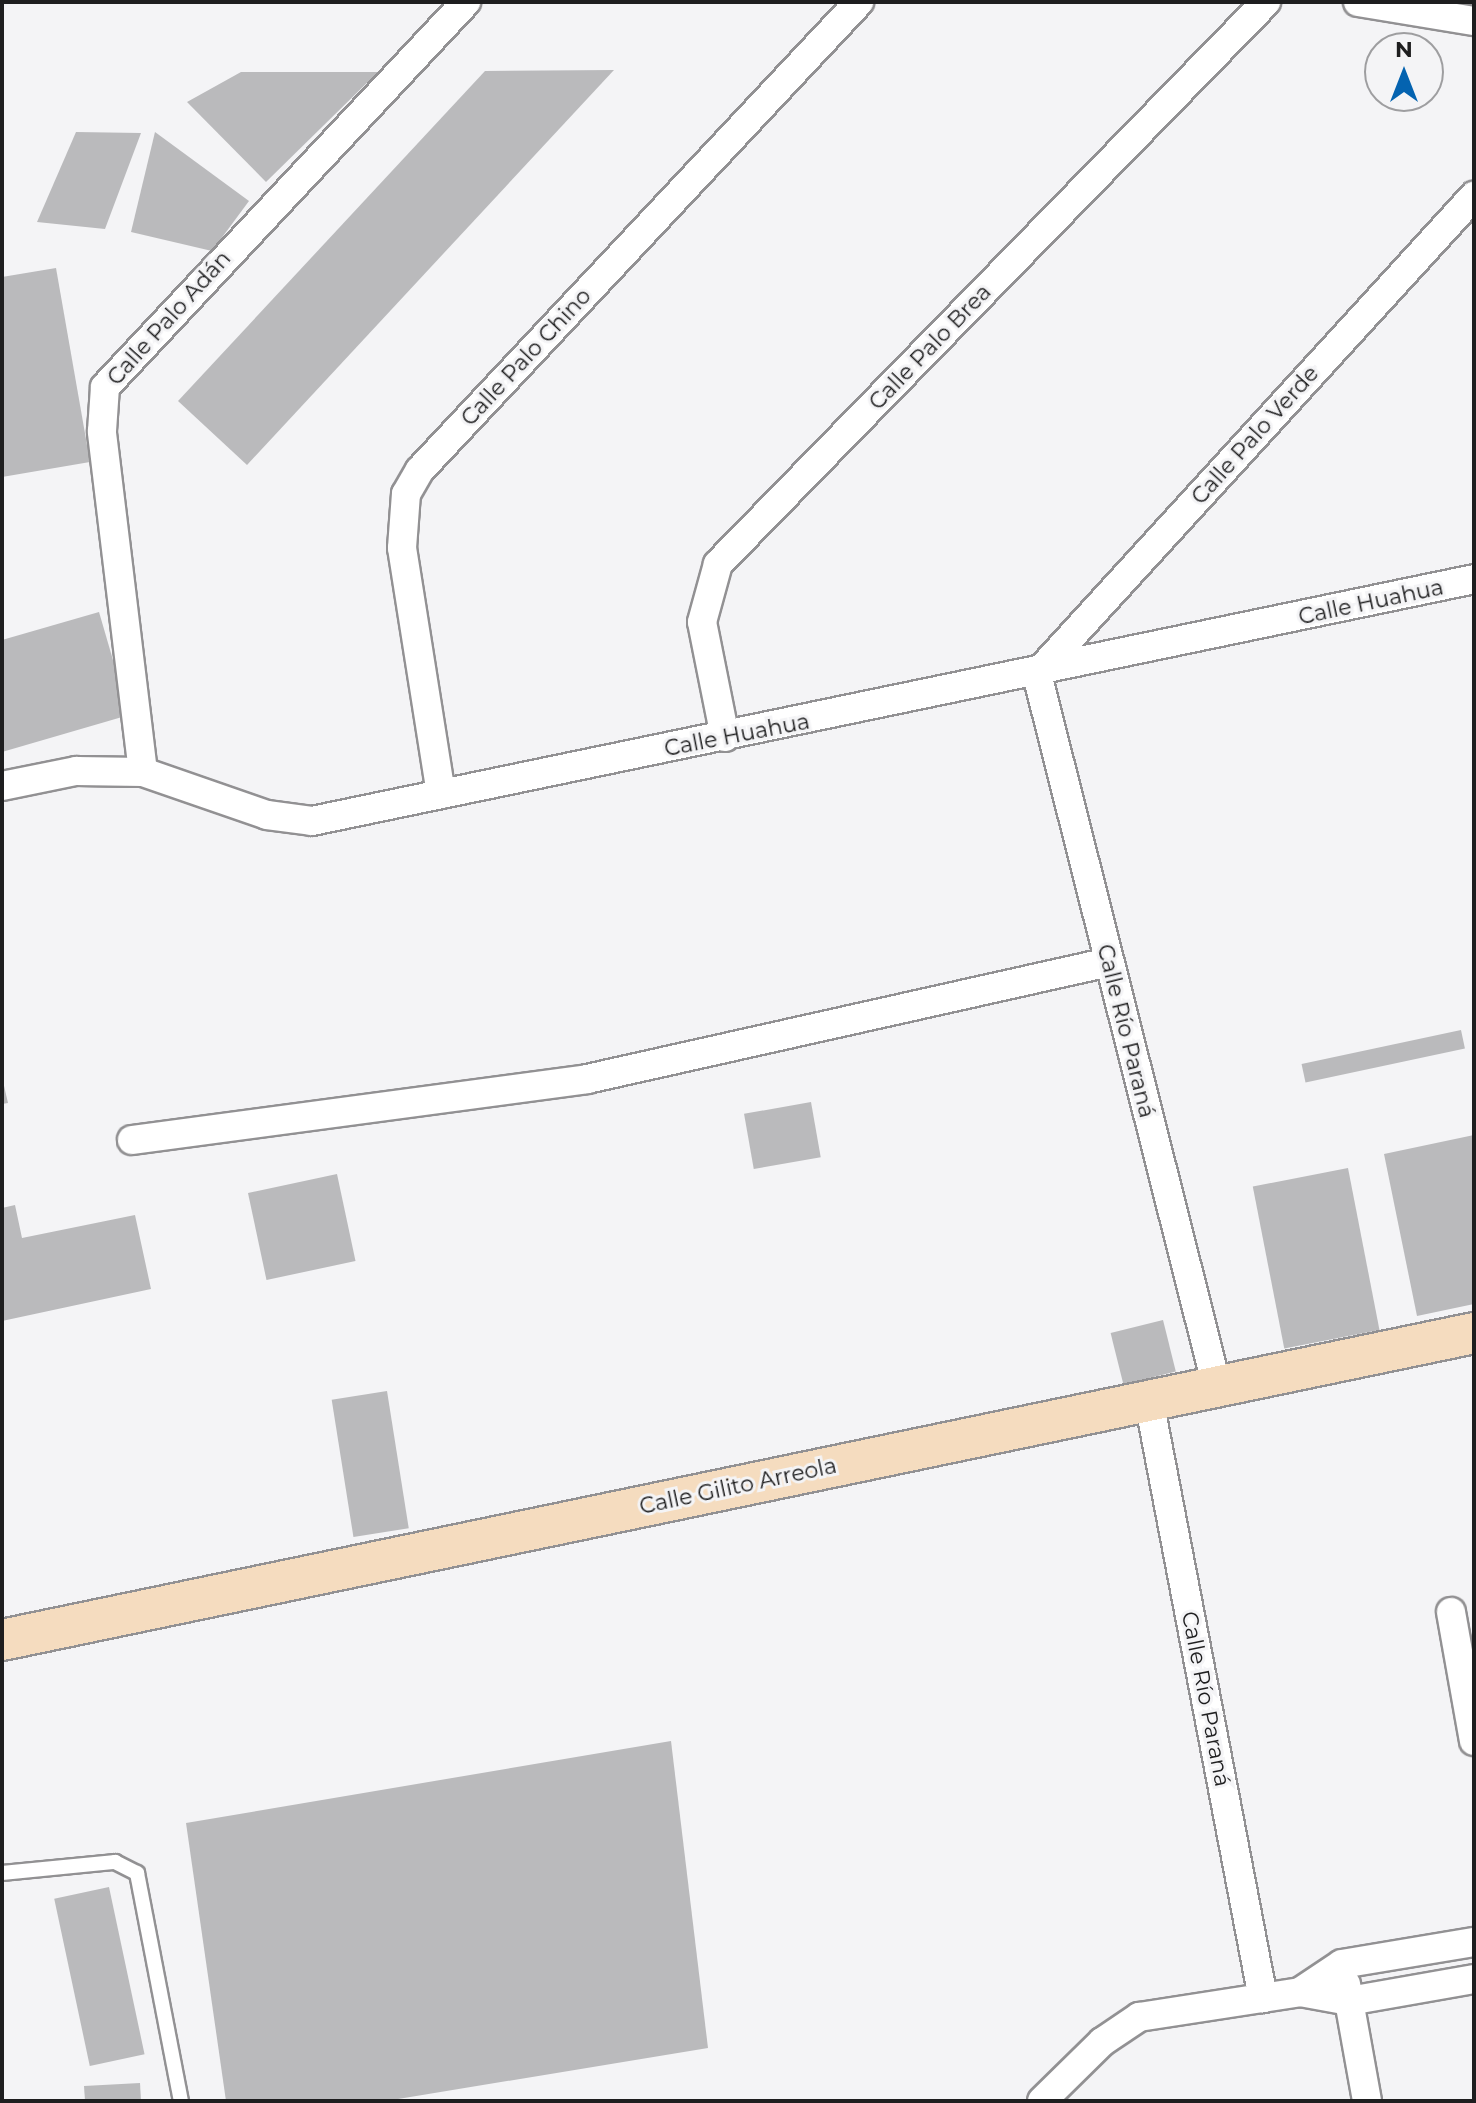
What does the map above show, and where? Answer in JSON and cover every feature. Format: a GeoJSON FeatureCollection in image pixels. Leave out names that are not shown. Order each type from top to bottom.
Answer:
{"type":"FeatureCollection","features":[{"type":"Feature","properties":{"kind":"street","name":"Calle Palo Adán"},"geometry":{"type":"LineString","coordinates":[[143,772],[102,431],[105,387],[466,2]]}},
{"type":"Feature","properties":{"kind":"street","name":"Calle Palo Chino"},"geometry":{"type":"LineString","coordinates":[[441,794],[402,548],[406,494],[420,470],[859,2]]}},
{"type":"Feature","properties":{"kind":"street","name":"Calle Palo Brea"},"geometry":{"type":"LineString","coordinates":[[725,737],[702,622],[718,564],[1266,2]]}},
{"type":"Feature","properties":{"kind":"street"},"geometry":{"type":"LineString","coordinates":[[1358,2],[1474,21]]}},
{"type":"Feature","properties":{"kind":"street","name":"Calle Palo Verde"},"geometry":{"type":"LineString","coordinates":[[1037,674],[1474,196]]}},
{"type":"Feature","properties":{"kind":"street","name":"Calle Huahua"},"geometry":{"type":"LineString","coordinates":[[2,786],[76,771],[143,772],[285,819],[441,794],[725,737],[1037,674],[1474,579]]}},
{"type":"Feature","properties":{"kind":"street","name":"Calle Río Paraná"},"geometry":{"type":"LineString","coordinates":[[1037,674],[1217,1387]]}},
{"type":"Feature","properties":{"kind":"street"},"geometry":{"type":"LineString","coordinates":[[132,1140],[587,1079],[1109,962]]}},
{"type":"Feature","properties":{"kind":"street","name":"Calle Gilito Arreola"},"geometry":{"type":"LineString","coordinates":[[2,1640],[1474,1333]]}},
{"type":"Feature","properties":{"kind":"street","name":"Calle Río Paraná"},"geometry":{"type":"LineString","coordinates":[[1149,1401],[1263,1998]]}},
{"type":"Feature","properties":{"kind":"street"},"geometry":{"type":"LineString","coordinates":[[1451,1612],[1474,1741]]}},
{"type":"Feature","properties":{"kind":"street"},"geometry":{"type":"LineString","coordinates":[[1300,1992],[1342,1964],[1474,1942]]}},
{"type":"Feature","properties":{"kind":"street"},"geometry":{"type":"LineString","coordinates":[[1342,1964],[1367,2101]]}},
{"type":"Feature","properties":{"kind":"street"},"geometry":{"type":"LineString","coordinates":[[1042,2101],[1102,2042],[1139,2017],[1300,1992],[1349,2001],[1474,1979]]}},
{"type":"Feature","properties":{"kind":"lane"},"geometry":{"type":"LineString","coordinates":[[2,1873],[115,1862],[137,1873],[181,2101]]}},
{"type":"Feature","properties":{"kind":"building"},"geometry":{"type":"Polygon","coordinates":[[[614,70],[247,465],[178,401],[485,71],[614,70]]]}},
{"type":"Feature","properties":{"kind":"building"},"geometry":{"type":"Polygon","coordinates":[[[241,72],[378,72],[266,182],[187,102],[241,72]]]}},
{"type":"Feature","properties":{"kind":"building"},"geometry":{"type":"Polygon","coordinates":[[[76,132],[141,133],[105,229],[37,222],[76,132]]]}},
{"type":"Feature","properties":{"kind":"building"},"geometry":{"type":"Polygon","coordinates":[[[155,132],[249,201],[212,251],[131,232],[155,132]]]}},
{"type":"Feature","properties":{"kind":"building"},"geometry":{"type":"Polygon","coordinates":[[[56,268],[90,462],[2,477],[2,277],[56,268]]]}},
{"type":"Feature","properties":{"kind":"building"},"geometry":{"type":"Polygon","coordinates":[[[99,612],[129,715],[2,752],[2,640],[99,612]]]}},
{"type":"Feature","properties":{"kind":"building"},"geometry":{"type":"Polygon","coordinates":[[[1461,1030],[1465,1049],[1306,1082],[1302,1064],[1461,1030]]]}},
{"type":"Feature","properties":{"kind":"building"},"geometry":{"type":"Polygon","coordinates":[[[2,1077],[8,1103],[2,1104],[2,1077]]]}},
{"type":"Feature","properties":{"kind":"building"},"geometry":{"type":"Polygon","coordinates":[[[811,1102],[821,1157],[754,1169],[744,1114],[811,1102]]]}},
{"type":"Feature","properties":{"kind":"building"},"geometry":{"type":"Polygon","coordinates":[[[1474,1135],[1474,1304],[1417,1316],[1384,1154],[1474,1135]]]}},
{"type":"Feature","properties":{"kind":"building"},"geometry":{"type":"Polygon","coordinates":[[[1348,1168],[1379,1330],[1284,1348],[1253,1187],[1348,1168]]]}},
{"type":"Feature","properties":{"kind":"building"},"geometry":{"type":"Polygon","coordinates":[[[337,1174],[356,1261],[266,1280],[248,1193],[337,1174]]]}},
{"type":"Feature","properties":{"kind":"building"},"geometry":{"type":"Polygon","coordinates":[[[15,1205],[22,1238],[135,1215],[151,1289],[2,1321],[2,1208],[15,1205]]]}},
{"type":"Feature","properties":{"kind":"building"},"geometry":{"type":"Polygon","coordinates":[[[1163,1320],[1176,1371],[1123,1384],[1111,1333],[1163,1320]]]}},
{"type":"Feature","properties":{"kind":"building"},"geometry":{"type":"Polygon","coordinates":[[[387,1391],[409,1528],[353,1537],[332,1400],[387,1391]]]}},
{"type":"Feature","properties":{"kind":"building"},"geometry":{"type":"Polygon","coordinates":[[[671,1741],[708,2048],[386,2101],[226,2101],[186,1823],[671,1741]]]}},
{"type":"Feature","properties":{"kind":"building"},"geometry":{"type":"Polygon","coordinates":[[[109,1887],[145,2054],[90,2066],[54,1899],[109,1887]]]}},
{"type":"Feature","properties":{"kind":"building"},"geometry":{"type":"Polygon","coordinates":[[[140,2083],[141,2101],[85,2101],[84,2086],[140,2083]]]}}]}
